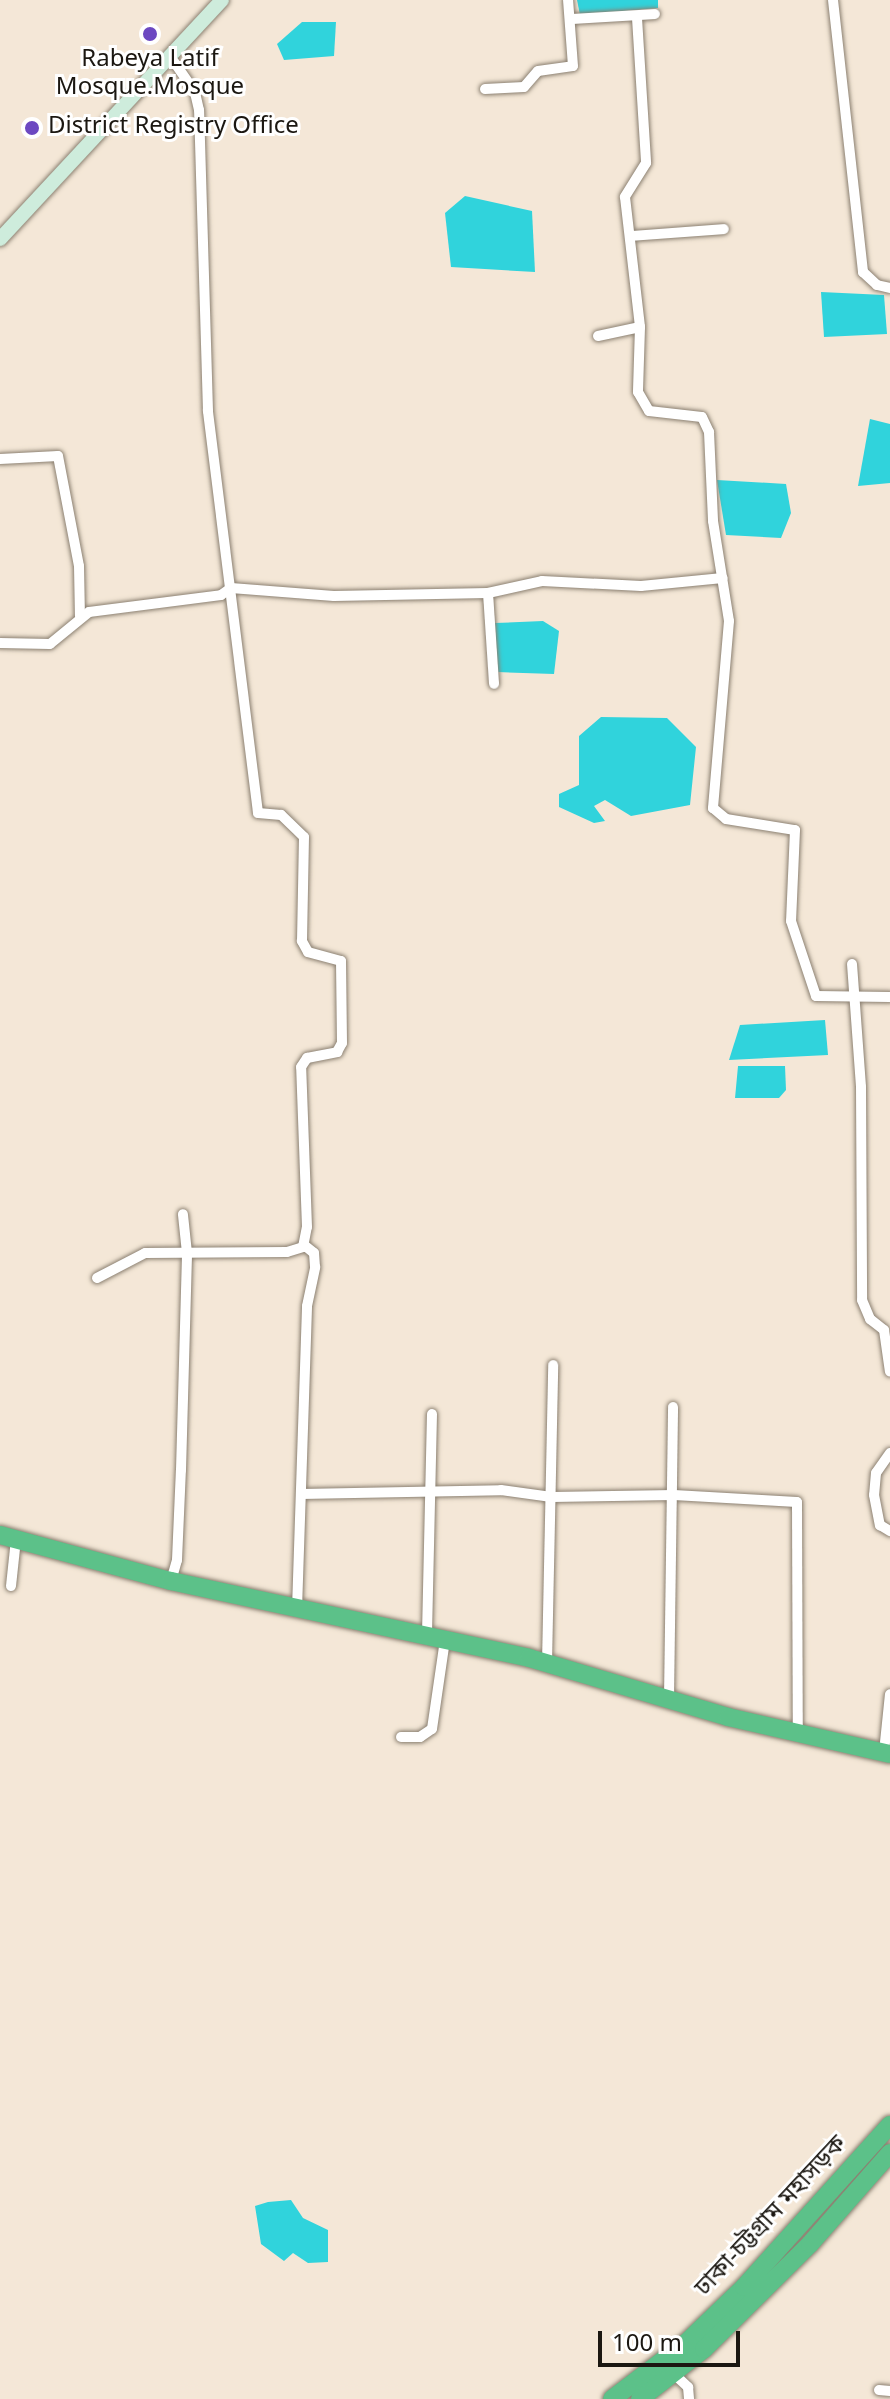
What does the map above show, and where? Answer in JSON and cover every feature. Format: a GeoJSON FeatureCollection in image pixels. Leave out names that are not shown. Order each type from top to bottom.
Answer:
{"type":"FeatureCollection","features":[{"type":"Feature","properties":{"kind":"highway"},"geometry":{"type":"LineString","coordinates":[[8,1537],[171,1581],[547,1663],[798,1733],[887,1753]]}},
{"type":"Feature","properties":{"kind":"highway","name":"ঢাকা-চট্টগ্রাম মহাসড়ক"},"geometry":{"type":"LineString","coordinates":[[612,2399],[687,2342],[744,2287],[890,2125]]}},
{"type":"Feature","properties":{"kind":"highway","name":"ঢাকা-চট্টগ্রাম মহাসড়ক"},"geometry":{"type":"LineString","coordinates":[[640,2399],[673,2373],[810,2244],[890,2153]]}},
{"type":"Feature","properties":{"kind":"main road"},"geometry":{"type":"LineString","coordinates":[[0,239],[222,0]]}},
{"type":"Feature","properties":{"kind":"street"},"geometry":{"type":"LineString","coordinates":[[485,89],[524,87],[538,71],[573,66],[573,19],[568,0]]}},
{"type":"Feature","properties":{"kind":"street"},"geometry":{"type":"LineString","coordinates":[[833,0],[863,272],[877,285],[890,288]]}},
{"type":"Feature","properties":{"kind":"street"},"geometry":{"type":"LineString","coordinates":[[573,19],[637,18],[655,14]]}},
{"type":"Feature","properties":{"kind":"street"},"geometry":{"type":"LineString","coordinates":[[637,18],[646,163],[625,197],[640,327],[638,392],[645,407],[702,417],[709,432],[713,521],[729,621],[713,808],[726,819],[795,830],[791,921],[799,957],[816,996],[890,997]]}},
{"type":"Feature","properties":{"kind":"street"},"geometry":{"type":"LineString","coordinates":[[170,56],[195,92],[199,110],[208,411],[231,588],[238,682],[258,813],[281,815],[304,837],[303,947],[338,958],[344,970],[341,1049],[307,1058],[301,1067],[304,1245]]}},
{"type":"Feature","properties":{"kind":"street"},"geometry":{"type":"LineString","coordinates":[[631,236],[724,229]]}},
{"type":"Feature","properties":{"kind":"street"},"geometry":{"type":"LineString","coordinates":[[598,336],[640,327]]}},
{"type":"Feature","properties":{"kind":"street"},"geometry":{"type":"LineString","coordinates":[[0,459],[58,456],[79,566],[80,616]]}},
{"type":"Feature","properties":{"kind":"street"},"geometry":{"type":"LineString","coordinates":[[0,643],[50,644],[80,616],[221,595],[231,588],[334,596],[488,593],[542,581],[641,586],[723,578]]}},
{"type":"Feature","properties":{"kind":"street"},"geometry":{"type":"LineString","coordinates":[[488,593],[494,684]]}},
{"type":"Feature","properties":{"kind":"street"},"geometry":{"type":"LineString","coordinates":[[852,964],[852,998],[861,1087],[862,1300],[870,1319],[884,1330],[890,1372]]}},
{"type":"Feature","properties":{"kind":"street"},"geometry":{"type":"LineString","coordinates":[[171,1581],[177,1560],[187,1253],[183,1214]]}},
{"type":"Feature","properties":{"kind":"street"},"geometry":{"type":"LineString","coordinates":[[97,1278],[145,1253],[287,1252],[304,1245]]}},
{"type":"Feature","properties":{"kind":"street"},"geometry":{"type":"LineString","coordinates":[[297,1609],[307,1306],[315,1267],[314,1253],[304,1245]]}},
{"type":"Feature","properties":{"kind":"street"},"geometry":{"type":"LineString","coordinates":[[547,1663],[553,1365]]}},
{"type":"Feature","properties":{"kind":"street"},"geometry":{"type":"LineString","coordinates":[[669,1698],[673,1407]]}},
{"type":"Feature","properties":{"kind":"street"},"geometry":{"type":"LineString","coordinates":[[401,1737],[420,1737],[432,1729],[436,1637],[432,1414]]}},
{"type":"Feature","properties":{"kind":"street"},"geometry":{"type":"LineString","coordinates":[[890,1453],[876,1473],[874,1495],[880,1525],[890,1531]]}},
{"type":"Feature","properties":{"kind":"street"},"geometry":{"type":"LineString","coordinates":[[301,1494],[433,1495],[501,1490],[552,1497],[674,1495],[797,1502],[798,1733]]}},
{"type":"Feature","properties":{"kind":"street"},"geometry":{"type":"LineString","coordinates":[[8,1537],[11,1586]]}},
{"type":"Feature","properties":{"kind":"street"},"geometry":{"type":"LineString","coordinates":[[887,1753],[890,1694]]}},
{"type":"Feature","properties":{"kind":"street"},"geometry":{"type":"LineString","coordinates":[[673,2373],[689,2393],[679,2399]]}},
{"type":"Feature","properties":{"kind":"water"},"geometry":{"type":"Polygon","coordinates":[[[577,0],[658,0],[658,8],[580,15],[577,0]]]}},
{"type":"Feature","properties":{"kind":"water"},"geometry":{"type":"Polygon","coordinates":[[[302,22],[336,22],[334,56],[284,60],[277,44],[302,22]]]}},
{"type":"Feature","properties":{"kind":"water"},"geometry":{"type":"Polygon","coordinates":[[[465,196],[532,211],[535,272],[451,267],[445,213],[465,196]]]}},
{"type":"Feature","properties":{"kind":"water"},"geometry":{"type":"Polygon","coordinates":[[[821,292],[884,295],[887,334],[824,337],[821,292]]]}},
{"type":"Feature","properties":{"kind":"water"},"geometry":{"type":"Polygon","coordinates":[[[870,419],[890,424],[890,483],[858,486],[870,419]]]}},
{"type":"Feature","properties":{"kind":"water"},"geometry":{"type":"Polygon","coordinates":[[[717,480],[786,484],[791,513],[781,538],[726,535],[717,480]]]}},
{"type":"Feature","properties":{"kind":"water"},"geometry":{"type":"Polygon","coordinates":[[[543,621],[559,631],[554,674],[497,672],[495,623],[543,621]]]}},
{"type":"Feature","properties":{"kind":"water"},"geometry":{"type":"Polygon","coordinates":[[[601,717],[667,718],[696,747],[690,805],[631,816],[605,800],[594,806],[605,821],[594,823],[559,807],[559,794],[579,785],[579,736],[601,717]]]}},
{"type":"Feature","properties":{"kind":"water"},"geometry":{"type":"Polygon","coordinates":[[[825,1020],[828,1055],[729,1060],[740,1025],[825,1020]]]}},
{"type":"Feature","properties":{"kind":"water"},"geometry":{"type":"Polygon","coordinates":[[[738,1066],[785,1066],[786,1090],[779,1098],[735,1098],[738,1066]]]}},
{"type":"Feature","properties":{"kind":"water"},"geometry":{"type":"Polygon","coordinates":[[[291,2200],[303,2218],[328,2230],[328,2262],[308,2263],[293,2253],[284,2261],[261,2244],[255,2206],[291,2200]]]}},
{"type":"Feature","properties":{"kind":"place","name":"Rabeya Latif Mosque.Mosque"},"geometry":{"type":"Point","coordinates":[150,34]}},
{"type":"Feature","properties":{"kind":"place","name":"District Registry Office"},"geometry":{"type":"Point","coordinates":[32,128]}}]}
